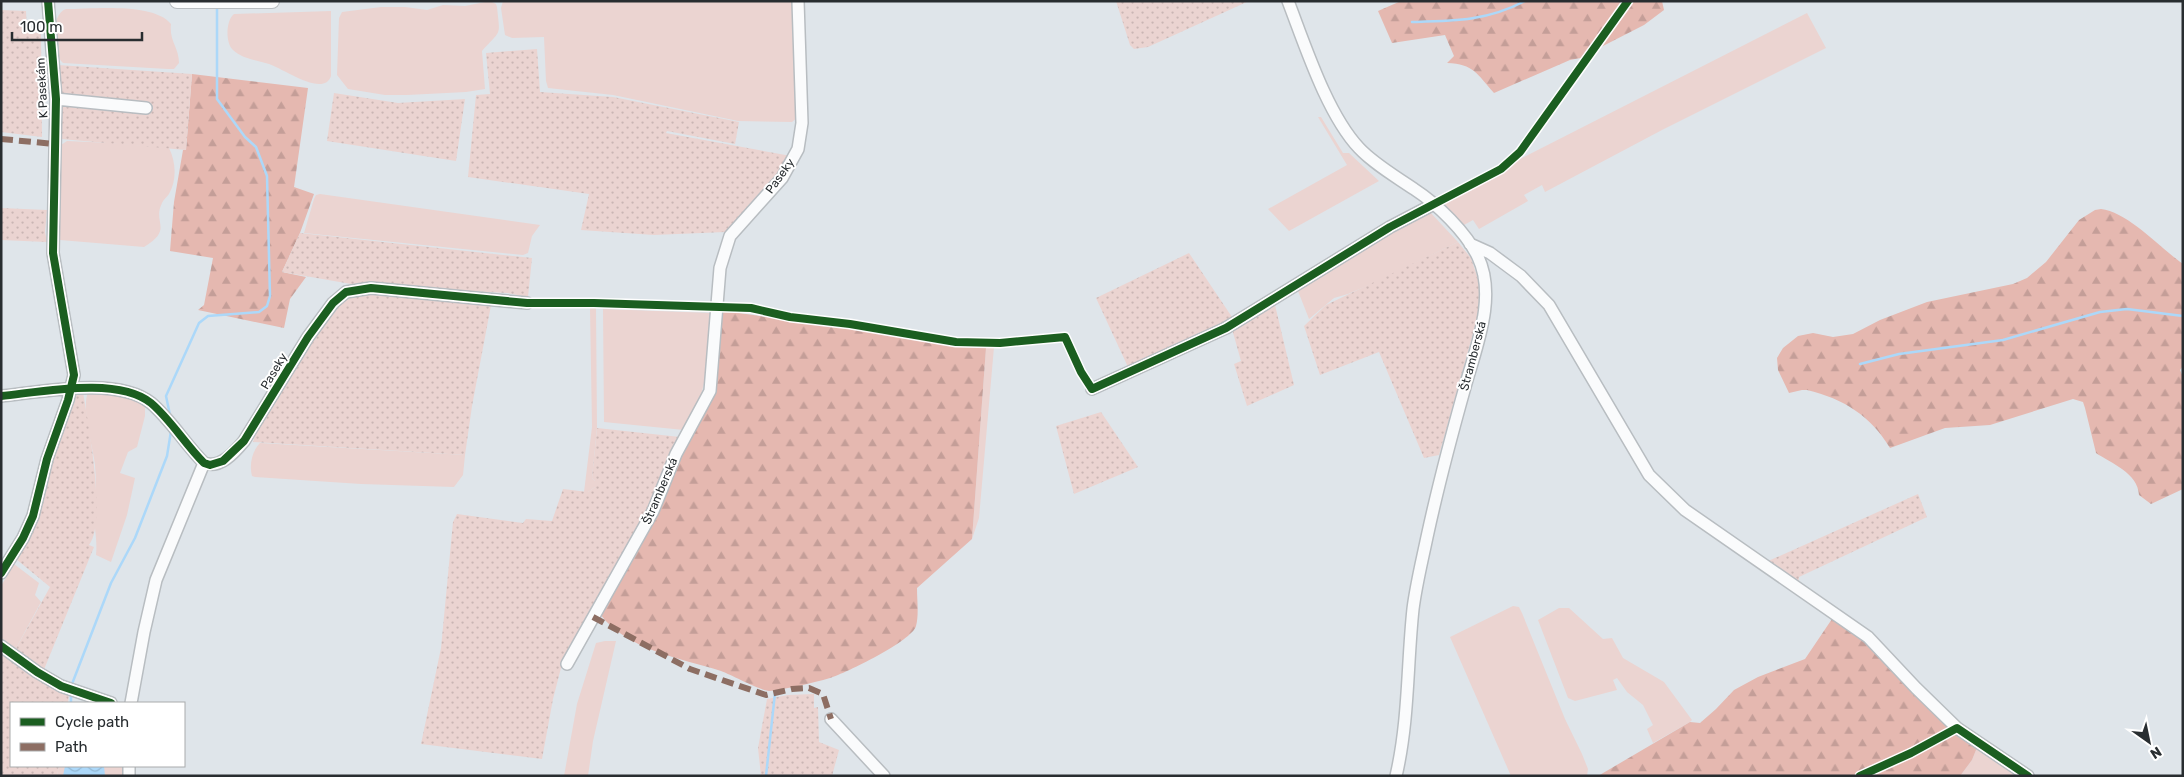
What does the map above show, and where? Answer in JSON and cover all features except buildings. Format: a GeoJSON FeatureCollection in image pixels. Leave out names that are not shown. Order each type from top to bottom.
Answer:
{"type":"FeatureCollection","features":[{"type":"Feature","properties":{"kind":"main road"},"geometry":{"type":"LineString","coordinates":[[177,1],[272,1]]}},
{"type":"Feature","properties":{"kind":"street","name":"K Pasekám"},"geometry":{"type":"LineString","coordinates":[[48,1],[56,99],[53,253],[74,375],[70,389]]}},
{"type":"Feature","properties":{"kind":"street","name":"Paseky"},"geometry":{"type":"LineString","coordinates":[[716,307],[720,268],[730,236],[782,178],[798,149],[802,123],[798,1]]}},
{"type":"Feature","properties":{"kind":"street","name":"Štramberská"},"geometry":{"type":"LineString","coordinates":[[1288,1],[1326,95],[1341,124],[1366,154],[1434,204],[1470,244],[1482,267],[1485,280],[1485,310],[1443,465],[1413,608],[1406,719],[1396,776]]}},
{"type":"Feature","properties":{"kind":"street","name":"K Pasekám"},"geometry":{"type":"LineString","coordinates":[[56,99],[146,108]]}},
{"type":"Feature","properties":{"kind":"street"},"geometry":{"type":"LineString","coordinates":[[1092,388],[1226,328],[1268,304],[1390,226],[1434,204]]}},
{"type":"Feature","properties":{"kind":"street"},"geometry":{"type":"LineString","coordinates":[[1470,244],[1490,253],[1521,276],[1549,305],[1649,475],[1685,510],[1868,637],[1957,728],[2028,776]]}},
{"type":"Feature","properties":{"kind":"street","name":"Paseky"},"geometry":{"type":"LineString","coordinates":[[204,463],[210,465],[222,461],[231,455],[244,441],[308,337],[333,303],[346,292],[370,288],[527,303]]}},
{"type":"Feature","properties":{"kind":"street","name":"Štramberská"},"geometry":{"type":"LineString","coordinates":[[567,664],[653,510],[676,454],[710,391],[716,307]]}},
{"type":"Feature","properties":{"kind":"street"},"geometry":{"type":"LineString","coordinates":[[1,396],[84,387],[132,393],[151,403],[204,463],[156,580],[131,702]]}},
{"type":"Feature","properties":{"kind":"street"},"geometry":{"type":"LineString","coordinates":[[1,573],[23,538],[33,516],[47,460],[70,389]]}},
{"type":"Feature","properties":{"kind":"street"},"geometry":{"type":"LineString","coordinates":[[1,646],[61,686],[108,702]]}},
{"type":"Feature","properties":{"kind":"street"},"geometry":{"type":"LineString","coordinates":[[831,719],[884,776]]}},
{"type":"Feature","properties":{"kind":"shaded area"},"geometry":{"type":"Polygon","coordinates":[[[490,1],[496,4],[497,7],[499,28],[496,35],[482,51],[485,89],[466,92],[385,95],[348,89],[337,75],[339,18],[342,12],[381,7],[405,7],[427,10],[443,5],[465,6],[490,1]]]}},
{"type":"Feature","properties":{"kind":"shaded area"},"geometry":{"type":"Polygon","coordinates":[[[503,1],[794,1],[798,117],[792,122],[738,121],[613,95],[548,88],[544,37],[512,38],[505,35],[501,8],[503,1]]]}},
{"type":"Feature","properties":{"kind":"shaded area"},"geometry":{"type":"Polygon","coordinates":[[[1116,1],[1249,1],[1148,47],[1134,49],[1130,45],[1116,1]]]}},
{"type":"Feature","properties":{"kind":"shaded area"},"geometry":{"type":"Polygon","coordinates":[[[121,8],[151,12],[163,17],[171,24],[171,35],[179,57],[179,63],[174,69],[168,69],[63,63],[59,58],[54,34],[57,18],[66,9],[121,8]]]}},
{"type":"Feature","properties":{"kind":"shaded area"},"geometry":{"type":"Polygon","coordinates":[[[1,10],[26,11],[27,32],[41,33],[42,137],[1,132],[1,10]]]}},
{"type":"Feature","properties":{"kind":"shaded area"},"geometry":{"type":"Polygon","coordinates":[[[331,11],[331,76],[327,82],[320,84],[302,80],[269,64],[245,57],[230,47],[228,26],[234,14],[331,11]]]}},
{"type":"Feature","properties":{"kind":"shaded area"},"geometry":{"type":"Polygon","coordinates":[[[1807,13],[1826,48],[1662,130],[1545,192],[1542,185],[1524,195],[1528,201],[1479,229],[1473,220],[1464,225],[1445,206],[1445,202],[1520,159],[1807,13]]]}},
{"type":"Feature","properties":{"kind":"shaded area"},"geometry":{"type":"Polygon","coordinates":[[[537,49],[540,92],[613,97],[739,122],[735,144],[667,131],[666,133],[791,156],[775,180],[725,232],[654,235],[581,230],[589,194],[468,177],[476,95],[490,94],[486,53],[537,49]]]}},
{"type":"Feature","properties":{"kind":"shaded area"},"geometry":{"type":"Polygon","coordinates":[[[58,65],[192,74],[186,150],[61,139],[59,105],[88,107],[59,99],[58,65]]]}},
{"type":"Feature","properties":{"kind":"shaded area"},"geometry":{"type":"Polygon","coordinates":[[[334,93],[398,103],[465,99],[456,161],[327,141],[334,93]]]}},
{"type":"Feature","properties":{"kind":"shaded area"},"geometry":{"type":"Polygon","coordinates":[[[1318,117],[1321,117],[1343,153],[1349,153],[1379,181],[1289,231],[1268,209],[1347,165],[1318,117]]]}},
{"type":"Feature","properties":{"kind":"shaded area"},"geometry":{"type":"Polygon","coordinates":[[[67,141],[169,148],[174,165],[172,189],[162,203],[159,216],[160,230],[153,241],[144,247],[60,240],[58,236],[61,145],[67,141]]]}},
{"type":"Feature","properties":{"kind":"shaded area"},"geometry":{"type":"Polygon","coordinates":[[[320,194],[540,225],[532,236],[528,253],[523,255],[304,233],[314,199],[316,195],[320,194]]]}},
{"type":"Feature","properties":{"kind":"shaded area"},"geometry":{"type":"Polygon","coordinates":[[[1,208],[47,210],[45,232],[47,242],[1,240],[1,208]]]}},
{"type":"Feature","properties":{"kind":"shaded area"},"geometry":{"type":"Polygon","coordinates":[[[1429,211],[1458,242],[1376,282],[1334,298],[1309,319],[1298,291],[1376,238],[1429,211]]]}},
{"type":"Feature","properties":{"kind":"shaded area"},"geometry":{"type":"Polygon","coordinates":[[[300,233],[532,258],[528,297],[507,293],[357,285],[282,272],[300,233]]]}},
{"type":"Feature","properties":{"kind":"shaded area"},"geometry":{"type":"Polygon","coordinates":[[[1458,242],[1471,258],[1479,282],[1479,312],[1439,455],[1424,458],[1379,352],[1320,375],[1304,326],[1326,305],[1458,242]]]}},
{"type":"Feature","properties":{"kind":"shaded area"},"geometry":{"type":"Polygon","coordinates":[[[1189,253],[1234,320],[1128,367],[1096,298],[1189,253]]]}},
{"type":"Feature","properties":{"kind":"shaded area"},"geometry":{"type":"Polygon","coordinates":[[[357,292],[492,300],[472,406],[465,455],[253,442],[256,432],[328,313],[345,298],[357,292]]]}},
{"type":"Feature","properties":{"kind":"shaded area"},"geometry":{"type":"Polygon","coordinates":[[[1275,305],[1294,385],[1247,406],[1234,364],[1241,361],[1232,329],[1275,305]]]}},
{"type":"Feature","properties":{"kind":"shaded area"},"geometry":{"type":"Polygon","coordinates":[[[590,308],[596,308],[597,428],[592,478],[595,481],[595,487],[588,492],[584,492],[592,427],[590,308]]]}},
{"type":"Feature","properties":{"kind":"shaded area"},"geometry":{"type":"Polygon","coordinates":[[[603,309],[712,313],[705,379],[701,395],[684,430],[604,422],[603,309]]]}},
{"type":"Feature","properties":{"kind":"shaded area"},"geometry":{"type":"Polygon","coordinates":[[[994,347],[979,518],[972,539],[986,348],[994,347]]]}},
{"type":"Feature","properties":{"kind":"shaded area"},"geometry":{"type":"Polygon","coordinates":[[[76,390],[83,392],[95,472],[96,516],[94,533],[89,545],[94,547],[43,672],[14,652],[50,587],[16,559],[37,522],[51,459],[76,390]]]}},
{"type":"Feature","properties":{"kind":"shaded area"},"geometry":{"type":"Polygon","coordinates":[[[88,392],[132,396],[145,406],[145,416],[137,447],[128,452],[120,473],[135,478],[127,515],[111,562],[96,555],[96,473],[86,408],[88,392]]]}},
{"type":"Feature","properties":{"kind":"shaded area"},"geometry":{"type":"Polygon","coordinates":[[[1101,412],[1138,467],[1074,494],[1056,426],[1101,412]]]}},
{"type":"Feature","properties":{"kind":"shaded area"},"geometry":{"type":"Polygon","coordinates":[[[597,428],[680,437],[659,492],[562,664],[553,699],[542,759],[421,744],[441,648],[453,522],[457,514],[523,523],[526,519],[552,521],[563,489],[588,492],[595,487],[595,481],[592,478],[597,428]]]}},
{"type":"Feature","properties":{"kind":"shaded area"},"geometry":{"type":"Polygon","coordinates":[[[260,443],[465,455],[463,475],[454,487],[361,484],[255,477],[252,476],[251,463],[253,454],[260,443]]]}},
{"type":"Feature","properties":{"kind":"shaded area"},"geometry":{"type":"Polygon","coordinates":[[[1918,494],[1927,517],[1799,577],[1798,585],[1766,562],[1918,494]]]}},
{"type":"Feature","properties":{"kind":"shaded area"},"geometry":{"type":"Polygon","coordinates":[[[14,564],[39,583],[35,595],[41,602],[14,652],[1,642],[1,586],[14,564]]]}},
{"type":"Feature","properties":{"kind":"shaded area"},"geometry":{"type":"Polygon","coordinates":[[[1513,606],[1519,607],[1522,613],[1565,719],[1588,769],[1587,776],[1511,776],[1450,637],[1513,606]]]}},
{"type":"Feature","properties":{"kind":"shaded area"},"geometry":{"type":"Polygon","coordinates":[[[1559,608],[1569,608],[1603,639],[1612,638],[1623,658],[1664,682],[1692,720],[1653,743],[1647,729],[1653,725],[1643,705],[1627,692],[1617,678],[1613,680],[1617,690],[1575,701],[1568,698],[1538,620],[1559,608]]]}},
{"type":"Feature","properties":{"kind":"shaded area"},"geometry":{"type":"Polygon","coordinates":[[[616,641],[593,741],[588,776],[564,776],[577,704],[596,643],[616,641]]]}},
{"type":"Feature","properties":{"kind":"shaded area"},"geometry":{"type":"Polygon","coordinates":[[[1,651],[69,693],[68,702],[10,702],[10,767],[59,767],[57,776],[1,776],[1,651]]]}},
{"type":"Feature","properties":{"kind":"shaded area"},"geometry":{"type":"Polygon","coordinates":[[[814,694],[814,708],[818,707],[819,742],[839,750],[832,776],[761,776],[758,748],[767,699],[788,695],[814,694]]]}},
{"type":"Feature","properties":{"kind":"shaded area"},"geometry":{"type":"Polygon","coordinates":[[[1978,745],[2021,776],[1960,776],[1972,760],[1978,745]]]}},
{"type":"Feature","properties":{"kind":"shaded area"},"geometry":{"type":"Polygon","coordinates":[[[59,767],[125,767],[125,776],[57,776],[59,767]]]}},
{"type":"Feature","properties":{"kind":"green space"},"geometry":{"type":"Polygon","coordinates":[[[1401,1],[1662,1],[1664,10],[1644,25],[1601,47],[1591,56],[1570,60],[1494,93],[1474,71],[1463,65],[1447,63],[1454,56],[1445,35],[1392,43],[1378,11],[1401,1]]]}},
{"type":"Feature","properties":{"kind":"green space"},"geometry":{"type":"Polygon","coordinates":[[[192,74],[308,88],[294,187],[314,194],[300,233],[282,272],[306,277],[290,299],[284,328],[198,310],[204,305],[213,258],[170,251],[174,202],[183,150],[186,150],[192,74]]]}},
{"type":"Feature","properties":{"kind":"green space"},"geometry":{"type":"Polygon","coordinates":[[[2101,209],[2122,217],[2133,224],[2183,264],[2183,366],[2180,370],[2183,377],[2183,489],[2151,504],[2139,495],[2134,481],[2123,469],[2096,453],[2083,402],[2073,399],[1990,425],[1945,428],[1890,448],[1865,418],[1845,404],[1807,390],[1789,393],[1778,370],[1777,358],[1783,348],[1798,336],[1813,333],[1833,337],[1853,334],[1880,320],[1927,302],[2013,284],[2027,278],[2046,262],[2079,220],[2095,210],[2101,209]]]}},
{"type":"Feature","properties":{"kind":"green space"},"geometry":{"type":"Polygon","coordinates":[[[718,310],[986,348],[972,539],[917,588],[918,612],[916,626],[903,640],[878,656],[850,670],[830,678],[784,689],[766,690],[721,671],[655,651],[625,636],[611,626],[600,614],[678,455],[713,393],[718,310]]]}},
{"type":"Feature","properties":{"kind":"green space"},"geometry":{"type":"Polygon","coordinates":[[[1834,616],[1858,631],[1978,745],[1972,760],[1960,776],[1598,776],[1690,722],[1700,723],[1734,690],[1758,677],[1805,659],[1834,616]]]}},
{"type":"Feature","properties":{"kind":"water"},"geometry":{"type":"Polygon","coordinates":[[[65,767],[104,767],[105,776],[63,776],[65,767]]]}},
{"type":"Feature","properties":{"kind":"waterway"},"geometry":{"type":"LineString","coordinates":[[1412,22],[1470,19],[1497,13],[1525,1]]}},
{"type":"Feature","properties":{"kind":"waterway"},"geometry":{"type":"LineString","coordinates":[[170,415],[166,396],[199,323],[208,316],[259,312],[267,306],[270,296],[267,176],[256,147],[245,137],[217,99],[217,5]]}},
{"type":"Feature","properties":{"kind":"waterway"},"geometry":{"type":"LineString","coordinates":[[1860,364],[1899,354],[2003,340],[2100,312],[2127,309],[2183,316]]}},
{"type":"Feature","properties":{"kind":"waterway"},"geometry":{"type":"LineString","coordinates":[[72,684],[111,583],[135,538],[167,456],[171,431]]}},
{"type":"Feature","properties":{"kind":"waterway"},"geometry":{"type":"LineString","coordinates":[[766,776],[775,693]]}},
{"type":"Feature","properties":{"kind":"waterway"},"geometry":{"type":"LineString","coordinates":[[71,695],[71,702]]}},
{"type":"Feature","properties":{"kind":"marked path"},"geometry":{"type":"LineString","coordinates":[[1,139],[55,144]]}},
{"type":"Feature","properties":{"kind":"marked path"},"geometry":{"type":"LineString","coordinates":[[593,617],[690,669],[766,695],[792,689],[809,688],[823,694],[831,719]]}},
{"type":"Feature","properties":{"kind":"cycle path"},"geometry":{"type":"LineString","coordinates":[[1,573],[23,538],[33,516],[47,459],[68,400],[74,375],[53,253],[56,99],[48,1]]}},
{"type":"Feature","properties":{"kind":"cycle path"},"geometry":{"type":"LineString","coordinates":[[1,396],[79,388],[119,390],[137,395],[151,403],[172,424],[197,456],[204,463],[210,465],[223,461],[244,441],[308,337],[333,303],[346,292],[371,288],[527,303],[751,308],[790,317],[850,324],[956,342],[1000,343],[1065,337],[1081,372],[1092,389],[1226,328],[1390,227],[1501,169],[1520,152],[1628,1]]}},
{"type":"Feature","properties":{"kind":"cycle path"},"geometry":{"type":"LineString","coordinates":[[1,646],[37,672],[61,686],[108,702]]}},
{"type":"Feature","properties":{"kind":"cycle path"},"geometry":{"type":"LineString","coordinates":[[1860,776],[1911,753],[1957,728],[2028,776]]}}]}
